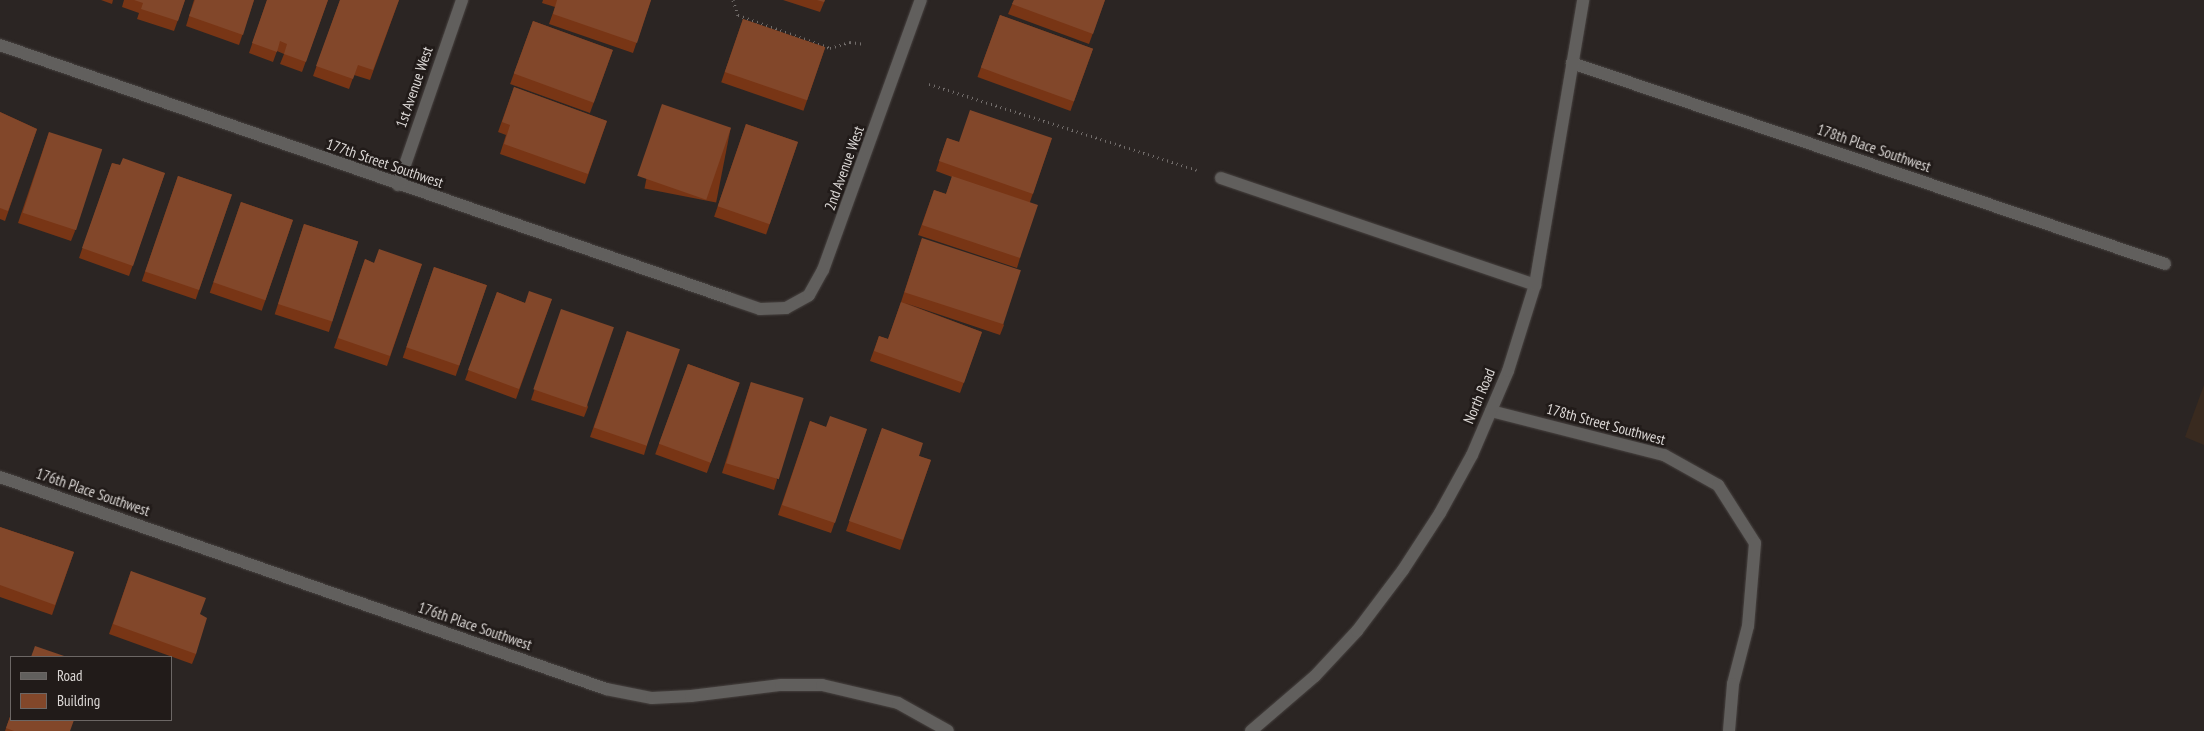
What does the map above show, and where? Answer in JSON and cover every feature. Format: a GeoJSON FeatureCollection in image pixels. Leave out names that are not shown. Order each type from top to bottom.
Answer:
{"type":"FeatureCollection","features":[{"type":"Feature","properties":{"kind":"street","name":"1st Avenue West"},"geometry":{"type":"LineString","coordinates":[[398,185],[462,0]]}},
{"type":"Feature","properties":{"kind":"street","name":"2nd Avenue West"},"geometry":{"type":"LineString","coordinates":[[760,309],[786,308],[809,296],[823,270],[921,0]]}},
{"type":"Feature","properties":{"kind":"street","name":"North Road"},"geometry":{"type":"LineString","coordinates":[[1252,731],[1327,664],[1357,631],[1403,570],[1440,513],[1491,411],[1523,329],[1535,285],[1583,0]]}},
{"type":"Feature","properties":{"kind":"street","name":"177th Street Southwest"},"geometry":{"type":"LineString","coordinates":[[0,45],[398,185],[760,309]]}},
{"type":"Feature","properties":{"kind":"street","name":"178th Place Southwest"},"geometry":{"type":"LineString","coordinates":[[1572,63],[2166,264]]}},
{"type":"Feature","properties":{"kind":"street"},"geometry":{"type":"LineString","coordinates":[[1221,178],[1535,285]]}},
{"type":"Feature","properties":{"kind":"street","name":"178th Street Southwest"},"geometry":{"type":"LineString","coordinates":[[1491,411],[1664,455],[1718,485],[1755,543],[1748,626],[1733,684],[1730,731]]}},
{"type":"Feature","properties":{"kind":"street","name":"176th Place Southwest"},"geometry":{"type":"LineString","coordinates":[[0,477],[606,689],[652,698],[691,696],[781,684],[822,685],[898,703],[948,731]]}},
{"type":"Feature","properties":{"kind":"path"},"geometry":{"type":"LineString","coordinates":[[733,0],[738,15],[830,48],[850,42],[865,44]]}},
{"type":"Feature","properties":{"kind":"path"},"geometry":{"type":"LineString","coordinates":[[929,84],[1221,178]]}},
{"type":"Feature","properties":{"kind":"shaded area"},"geometry":{"type":"Polygon","coordinates":[[[2204,385],[2204,445],[2185,437],[2204,385]]]}},
{"type":"Feature","properties":{"kind":"building"},"geometry":{"type":"Polygon","coordinates":[[[134,0],[185,0],[178,21],[141,9],[143,3],[134,0]]]}},
{"type":"Feature","properties":{"kind":"building"},"geometry":{"type":"Polygon","coordinates":[[[195,0],[254,0],[243,35],[189,16],[195,0]]]}},
{"type":"Feature","properties":{"kind":"building"},"geometry":{"type":"Polygon","coordinates":[[[267,0],[328,0],[306,62],[284,54],[287,44],[280,41],[277,52],[252,43],[267,0]]]}},
{"type":"Feature","properties":{"kind":"building"},"geometry":{"type":"Polygon","coordinates":[[[340,0],[399,0],[373,70],[358,65],[353,79],[316,66],[340,0]]]}},
{"type":"Feature","properties":{"kind":"building"},"geometry":{"type":"Polygon","coordinates":[[[557,0],[651,0],[637,43],[553,14],[557,0]]]}},
{"type":"Feature","properties":{"kind":"building"},"geometry":{"type":"Polygon","coordinates":[[[1014,0],[1105,0],[1093,34],[1012,4],[1014,0]]]}},
{"type":"Feature","properties":{"kind":"building"},"geometry":{"type":"Polygon","coordinates":[[[1000,15],[1093,49],[1074,101],[981,68],[1000,15]]]}},
{"type":"Feature","properties":{"kind":"building"},"geometry":{"type":"Polygon","coordinates":[[[743,19],[825,47],[807,100],[725,72],[743,19]]]}},
{"type":"Feature","properties":{"kind":"building"},"geometry":{"type":"Polygon","coordinates":[[[533,21],[613,50],[594,103],[514,74],[533,21]]]}},
{"type":"Feature","properties":{"kind":"building"},"geometry":{"type":"Polygon","coordinates":[[[514,87],[607,121],[588,174],[504,144],[510,125],[502,122],[514,87]]]}},
{"type":"Feature","properties":{"kind":"building"},"geometry":{"type":"Polygon","coordinates":[[[662,104],[731,128],[706,200],[637,176],[662,104]]]}},
{"type":"Feature","properties":{"kind":"building"},"geometry":{"type":"Polygon","coordinates":[[[970,110],[1052,138],[1033,194],[939,161],[947,138],[959,142],[970,110]]]}},
{"type":"Feature","properties":{"kind":"building"},"geometry":{"type":"Polygon","coordinates":[[[0,112],[37,129],[8,211],[0,208],[0,112]]]}},
{"type":"Feature","properties":{"kind":"building"},"geometry":{"type":"Polygon","coordinates":[[[746,124],[798,142],[770,224],[718,206],[746,124]]]}},
{"type":"Feature","properties":{"kind":"building"},"geometry":{"type":"Polygon","coordinates":[[[49,132],[102,149],[76,230],[23,213],[49,132]]]}},
{"type":"Feature","properties":{"kind":"building"},"geometry":{"type":"Polygon","coordinates":[[[123,158],[165,173],[133,266],[82,248],[112,163],[120,165],[123,158]]]}},
{"type":"Feature","properties":{"kind":"building"},"geometry":{"type":"Polygon","coordinates":[[[178,176],[232,195],[199,290],[145,271],[178,176]]]}},
{"type":"Feature","properties":{"kind":"building"},"geometry":{"type":"Polygon","coordinates":[[[952,176],[1038,205],[1020,258],[922,225],[934,190],[946,194],[952,176]]]}},
{"type":"Feature","properties":{"kind":"building"},"geometry":{"type":"Polygon","coordinates":[[[241,202],[293,220],[265,300],[213,282],[241,202]]]}},
{"type":"Feature","properties":{"kind":"building"},"geometry":{"type":"Polygon","coordinates":[[[304,224],[358,242],[332,322],[278,304],[304,224]]]}},
{"type":"Feature","properties":{"kind":"building"},"geometry":{"type":"Polygon","coordinates":[[[922,238],[1021,270],[1003,324],[904,292],[922,238]]]}},
{"type":"Feature","properties":{"kind":"building"},"geometry":{"type":"Polygon","coordinates":[[[379,249],[422,264],[390,356],[338,338],[365,259],[374,263],[379,249]]]}},
{"type":"Feature","properties":{"kind":"building"},"geometry":{"type":"Polygon","coordinates":[[[434,267],[487,285],[459,366],[406,347],[434,267]]]}},
{"type":"Feature","properties":{"kind":"building"},"geometry":{"type":"Polygon","coordinates":[[[529,291],[552,299],[519,389],[468,370],[497,292],[525,303],[529,291]]]}},
{"type":"Feature","properties":{"kind":"building"},"geometry":{"type":"Polygon","coordinates":[[[901,302],[982,332],[964,383],[874,351],[879,336],[888,339],[901,302]]]}},
{"type":"Feature","properties":{"kind":"building"},"geometry":{"type":"Polygon","coordinates":[[[561,309],[614,327],[586,408],[533,389],[561,309]]]}},
{"type":"Feature","properties":{"kind":"building"},"geometry":{"type":"Polygon","coordinates":[[[627,331],[680,349],[647,446],[594,427],[627,331]]]}},
{"type":"Feature","properties":{"kind":"building"},"geometry":{"type":"Polygon","coordinates":[[[688,364],[740,383],[711,463],[659,444],[688,364]]]}},
{"type":"Feature","properties":{"kind":"building"},"geometry":{"type":"Polygon","coordinates":[[[751,382],[804,398],[779,479],[726,463],[751,382]]]}},
{"type":"Feature","properties":{"kind":"building"},"geometry":{"type":"Polygon","coordinates":[[[830,416],[867,429],[835,523],[782,505],[810,421],[826,427],[830,416]]]}},
{"type":"Feature","properties":{"kind":"building"},"geometry":{"type":"Polygon","coordinates":[[[882,428],[923,443],[919,456],[931,460],[903,540],[849,521],[882,428]]]}},
{"type":"Feature","properties":{"kind":"building"},"geometry":{"type":"Polygon","coordinates":[[[0,527],[74,552],[55,605],[0,585],[0,527]]]}},
{"type":"Feature","properties":{"kind":"building"},"geometry":{"type":"Polygon","coordinates":[[[131,571],[206,598],[200,614],[207,618],[196,654],[113,624],[131,571]]]}},
{"type":"Feature","properties":{"kind":"building"},"geometry":{"type":"Polygon","coordinates":[[[35,646],[64,656],[31,656],[35,646]]]}},
{"type":"Feature","properties":{"kind":"building"},"geometry":{"type":"Polygon","coordinates":[[[10,717],[10,721],[74,721],[70,731],[14,731],[6,728],[10,717]]]}}]}
